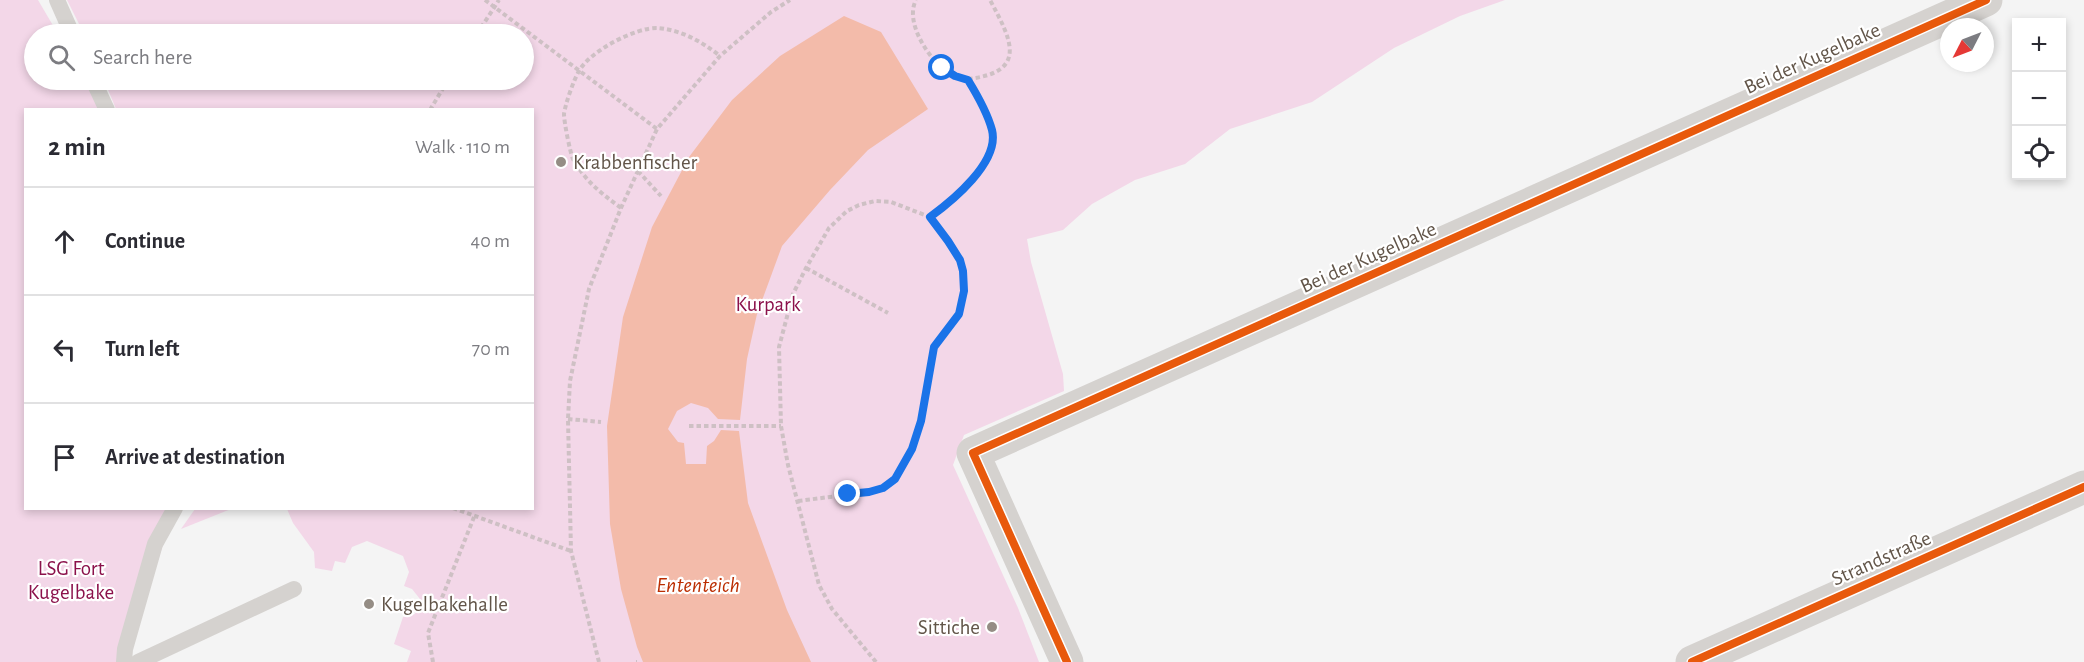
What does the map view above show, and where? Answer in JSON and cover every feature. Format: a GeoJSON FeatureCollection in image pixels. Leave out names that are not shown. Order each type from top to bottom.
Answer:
{"type":"FeatureCollection","features":[{"type":"Feature","properties":{"kind":"street","name":"Bei der Kugelbake"},"geometry":{"type":"LineString","coordinates":[[1067,662],[973,453],[1986,0]]}},
{"type":"Feature","properties":{"kind":"street","name":"Strandstraße"},"geometry":{"type":"LineString","coordinates":[[1692,662],[2084,487]]}},
{"type":"Feature","properties":{"kind":"lane"},"geometry":{"type":"LineString","coordinates":[[57,0],[68,24]]}},
{"type":"Feature","properties":{"kind":"lane"},"geometry":{"type":"LineString","coordinates":[[98,90],[106,108]]}},
{"type":"Feature","properties":{"kind":"lane"},"geometry":{"type":"LineString","coordinates":[[124,662],[125,649],[155,544],[174,510]]}},
{"type":"Feature","properties":{"kind":"lane"},"geometry":{"type":"LineString","coordinates":[[138,662],[294,589]]}},
{"type":"Feature","properties":{"kind":"path"},"geometry":{"type":"LineString","coordinates":[[484,0],[518,24]]}},
{"type":"Feature","properties":{"kind":"path"},"geometry":{"type":"LineString","coordinates":[[483,24],[498,0]]}},
{"type":"Feature","properties":{"kind":"path"},"geometry":{"type":"LineString","coordinates":[[599,662],[571,551],[568,419],[570,381],[589,290],[621,208],[657,129],[720,56],[771,12],[790,0]]}},
{"type":"Feature","properties":{"kind":"path"},"geometry":{"type":"LineString","coordinates":[[916,0],[913,6],[913,21],[928,53],[942,68],[955,76],[968,80],[992,75],[1005,65],[1010,57],[1010,43],[990,0]]}},
{"type":"Feature","properties":{"kind":"path"},"geometry":{"type":"LineString","coordinates":[[621,208],[591,185],[572,157],[564,115],[579,70],[596,53],[620,38],[656,28],[684,33],[707,45],[720,56]]}},
{"type":"Feature","properties":{"kind":"path"},"geometry":{"type":"LineString","coordinates":[[534,36],[657,129]]}},
{"type":"Feature","properties":{"kind":"path"},"geometry":{"type":"LineString","coordinates":[[930,217],[956,198],[971,181],[978,173],[990,149],[993,132],[968,80]]}},
{"type":"Feature","properties":{"kind":"path"},"geometry":{"type":"LineString","coordinates":[[431,108],[442,90]]}},
{"type":"Feature","properties":{"kind":"path"},"geometry":{"type":"LineString","coordinates":[[638,171],[661,196]]}},
{"type":"Feature","properties":{"kind":"path"},"geometry":{"type":"LineString","coordinates":[[798,501],[869,492],[883,488],[895,479],[912,449],[921,421],[934,347],[959,314],[964,291],[960,260],[930,217],[891,202],[875,201],[847,211],[829,228],[806,268],[793,294],[779,346],[781,426],[788,465],[819,585],[832,609],[876,662]]}},
{"type":"Feature","properties":{"kind":"path"},"geometry":{"type":"LineString","coordinates":[[806,268],[888,313]]}},
{"type":"Feature","properties":{"kind":"path"},"geometry":{"type":"LineString","coordinates":[[568,419],[601,422]]}},
{"type":"Feature","properties":{"kind":"path"},"geometry":{"type":"LineString","coordinates":[[689,426],[781,426]]}},
{"type":"Feature","properties":{"kind":"path"},"geometry":{"type":"LineString","coordinates":[[458,510],[571,551]]}},
{"type":"Feature","properties":{"kind":"path"},"geometry":{"type":"LineString","coordinates":[[433,662],[428,633],[474,517]]}},
{"type":"Feature","properties":{"kind":"green space","name":"LSG Fort Kugelbake"},"geometry":{"type":"Polygon","coordinates":[[[0,0],[38,0],[52,24],[24,24],[24,90],[90,90],[100,108],[24,108],[24,510],[175,510],[124,662],[0,662],[0,0]]]}},
{"type":"Feature","properties":{"kind":"green space","name":"Kurpark"},"geometry":{"type":"Polygon","coordinates":[[[67,0],[1505,0],[1460,16],[1394,48],[1312,102],[1230,129],[1185,164],[1135,180],[1092,204],[1063,230],[1027,239],[1031,262],[1063,374],[1064,391],[964,435],[953,465],[1018,608],[1039,662],[407,662],[411,651],[394,644],[403,617],[415,614],[420,599],[412,589],[404,586],[409,572],[403,556],[367,541],[352,547],[345,563],[335,561],[332,571],[315,568],[314,552],[293,523],[287,510],[534,510],[534,108],[116,108],[108,90],[534,90],[534,24],[79,24],[67,0]]]}},
{"type":"Feature","properties":{"kind":"green space"},"geometry":{"type":"Polygon","coordinates":[[[194,510],[228,510],[181,529],[194,510]]]}},
{"type":"Feature","properties":{"kind":"water","name":"Ententeich"},"geometry":{"type":"Polygon","coordinates":[[[844,16],[881,32],[928,109],[868,150],[782,246],[757,314],[747,359],[740,420],[718,419],[708,408],[691,403],[677,411],[668,429],[678,442],[684,443],[686,464],[706,464],[707,446],[714,441],[721,430],[739,431],[748,503],[787,610],[811,662],[643,662],[621,589],[610,524],[607,426],[623,317],[652,227],[689,157],[732,100],[780,56],[844,16]]]}},
{"type":"Feature","properties":{"kind":"cycle path"},"geometry":{"type":"LineString","coordinates":[[1067,662],[973,453],[1986,0]]}},
{"type":"Feature","properties":{"kind":"cycle path"},"geometry":{"type":"LineString","coordinates":[[1692,662],[2084,487]]}},
{"type":"Feature","properties":{"kind":"place","name":"Krabbenfischer"},"geometry":{"type":"Point","coordinates":[561,162]}},
{"type":"Feature","properties":{"kind":"place","name":"Kugelbakehalle"},"geometry":{"type":"Point","coordinates":[369,604]}},
{"type":"Feature","properties":{"kind":"place","name":"Sittiche"},"geometry":{"type":"Point","coordinates":[992,627]}},
{"type":"Feature","properties":{"kind":"route"},"geometry":{"type":"LineString","coordinates":[[848,494],[883,488],[895,479],[912,449],[921,421],[934,347],[959,314],[964,291],[960,260],[930,217],[956,198],[978,173],[990,149],[993,132],[968,80],[955,76],[942,68]]}}]}
